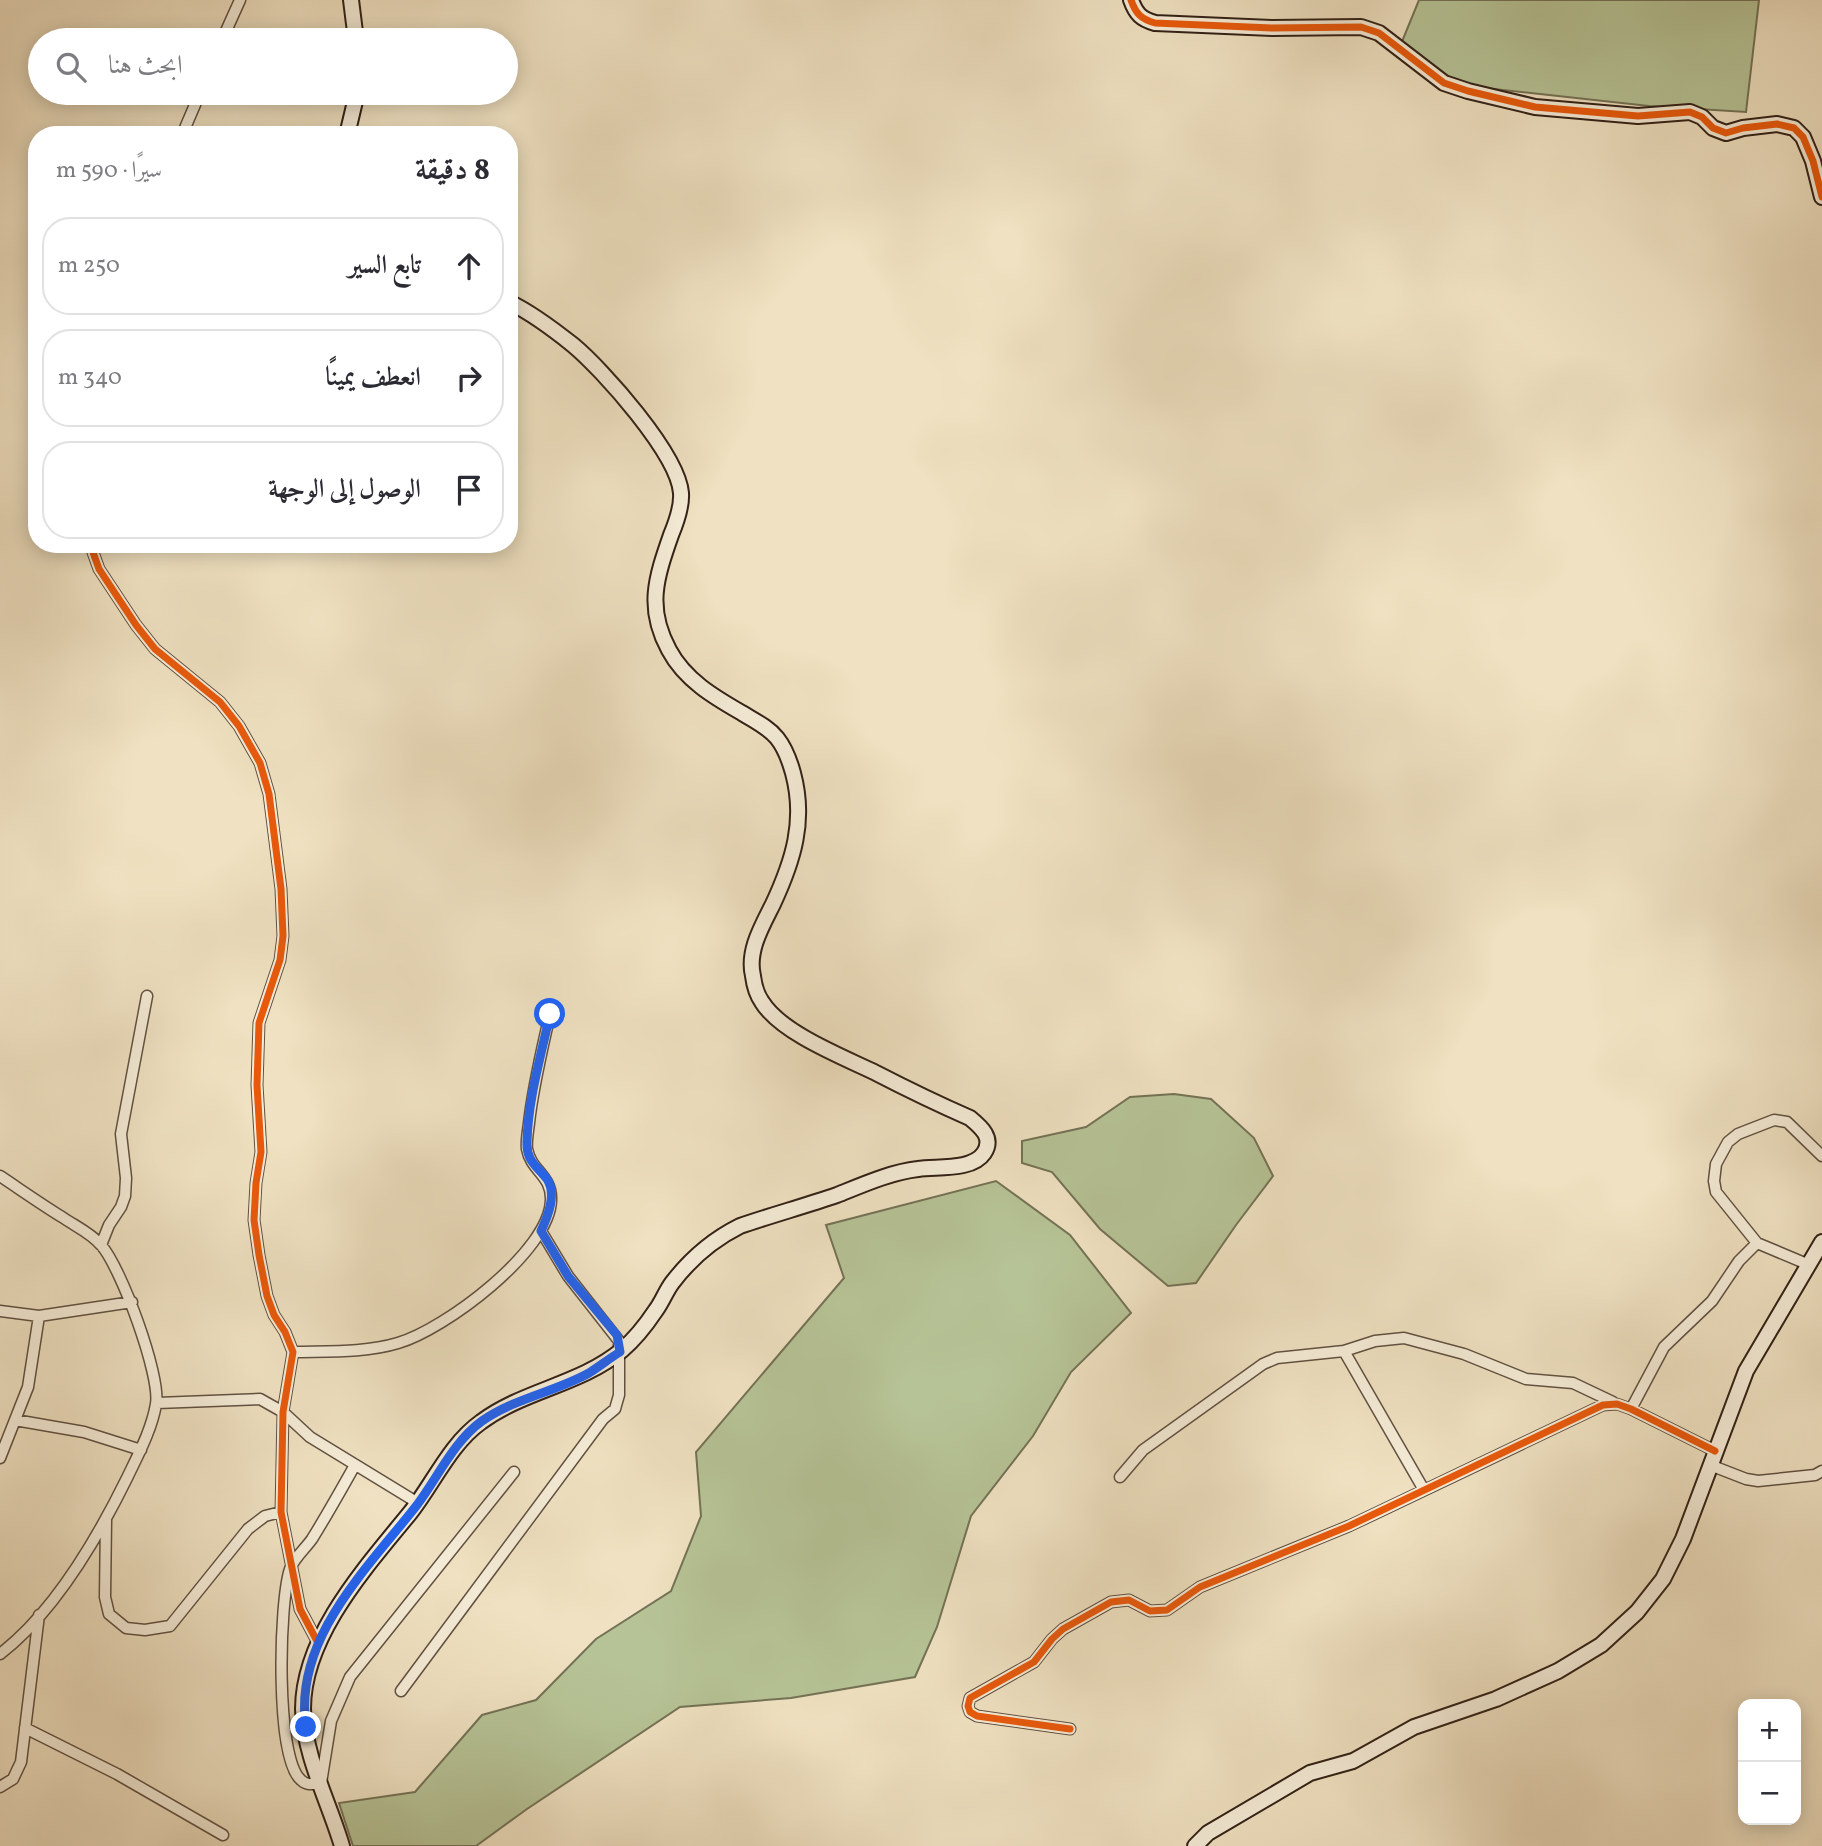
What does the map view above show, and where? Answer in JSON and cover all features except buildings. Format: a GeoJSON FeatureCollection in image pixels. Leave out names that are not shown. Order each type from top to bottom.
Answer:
{"type":"FeatureCollection","features":[{"type":"Feature","properties":{"kind":"main road"},"geometry":{"type":"LineString","coordinates":[[351,0],[354,28]]}},
{"type":"Feature","properties":{"kind":"main road"},"geometry":{"type":"LineString","coordinates":[[1131,0],[1135,12],[1155,23],[1272,28],[1361,27],[1379,33],[1444,83],[1535,107],[1638,116],[1690,112],[1702,117],[1713,128],[1726,133],[1777,124],[1794,128],[1802,137],[1813,161],[1822,197]]}},
{"type":"Feature","properties":{"kind":"main road"},"geometry":{"type":"LineString","coordinates":[[349,126],[354,105]]}},
{"type":"Feature","properties":{"kind":"main road"},"geometry":{"type":"LineString","coordinates":[[342,1846],[309,1748],[303,1710],[308,1673],[318,1643],[357,1578],[418,1503],[466,1435],[499,1410],[589,1373],[620,1352],[650,1319],[671,1285],[703,1248],[719,1236],[740,1226],[906,1172],[973,1161],[983,1155],[987,1145],[987,1136],[970,1118],[803,1037],[762,1003],[752,974],[752,957],[758,936],[787,874],[798,836],[797,794],[786,754],[779,740],[766,727],[711,695],[694,681],[671,654],[660,634],[654,610],[656,584],[676,523],[681,493],[660,446],[619,392],[574,346],[518,307]]}},
{"type":"Feature","properties":{"kind":"main road"},"geometry":{"type":"LineString","coordinates":[[1195,1846],[1208,1833],[1310,1773],[1353,1761],[1414,1727],[1496,1699],[1558,1671],[1601,1645],[1637,1612],[1663,1579],[1683,1539],[1746,1371],[1822,1242]]}},
{"type":"Feature","properties":{"kind":"street"},"geometry":{"type":"LineString","coordinates":[[227,28],[240,0]]}},
{"type":"Feature","properties":{"kind":"street"},"geometry":{"type":"LineString","coordinates":[[186,126],[195,105]]}},
{"type":"Feature","properties":{"kind":"street"},"geometry":{"type":"LineString","coordinates":[[93,553],[99,569],[135,625],[155,649],[220,702],[239,726],[260,763],[269,794],[275,824],[283,936],[280,960],[259,1023],[257,1085],[261,1152],[254,1220],[267,1296],[293,1352],[284,1412],[281,1512],[300,1609],[318,1643]]}},
{"type":"Feature","properties":{"kind":"street"},"geometry":{"type":"LineString","coordinates":[[101,1245],[108,1224],[121,1207],[125,1196],[126,1178],[121,1134],[147,996]]}},
{"type":"Feature","properties":{"kind":"street"},"geometry":{"type":"LineString","coordinates":[[293,1352],[372,1349],[400,1343],[452,1316],[500,1279],[530,1246],[541,1231],[550,1206],[548,1181],[529,1160],[526,1145],[531,1103],[550,1014]]}},
{"type":"Feature","properties":{"kind":"street"},"geometry":{"type":"LineString","coordinates":[[1814,1259],[1757,1242],[1716,1192],[1714,1181],[1716,1164],[1728,1142],[1738,1134],[1781,1119],[1822,1156]]}},
{"type":"Feature","properties":{"kind":"street"},"geometry":{"type":"LineString","coordinates":[[0,1176],[93,1237],[110,1257],[132,1302],[153,1376],[157,1403],[141,1450],[106,1519],[67,1582],[14,1643],[0,1654]]}},
{"type":"Feature","properties":{"kind":"street"},"geometry":{"type":"LineString","coordinates":[[401,1691],[603,1419],[615,1409],[619,1395],[620,1352],[617,1335],[568,1276],[541,1231]]}},
{"type":"Feature","properties":{"kind":"street"},"geometry":{"type":"LineString","coordinates":[[1631,1409],[1664,1347],[1712,1301],[1757,1242]]}},
{"type":"Feature","properties":{"kind":"street"},"geometry":{"type":"LineString","coordinates":[[0,1311],[39,1316],[132,1302]]}},
{"type":"Feature","properties":{"kind":"street"},"geometry":{"type":"LineString","coordinates":[[0,1458],[28,1387],[39,1316]]}},
{"type":"Feature","properties":{"kind":"street"},"geometry":{"type":"LineString","coordinates":[[1120,1478],[1143,1450],[1263,1364],[1277,1358],[1344,1351],[1375,1341],[1404,1338],[1464,1354],[1526,1379],[1573,1383],[1631,1409],[1746,1479],[1758,1481],[1815,1475],[1822,1471]]}},
{"type":"Feature","properties":{"kind":"street"},"geometry":{"type":"LineString","coordinates":[[1344,1351],[1424,1490]]}},
{"type":"Feature","properties":{"kind":"street"},"geometry":{"type":"LineString","coordinates":[[157,1403],[260,1399],[284,1412],[310,1437],[418,1503]]}},
{"type":"Feature","properties":{"kind":"street"},"geometry":{"type":"LineString","coordinates":[[1070,1729],[977,1716],[970,1712],[970,1698],[1034,1662],[1063,1629],[1111,1602],[1129,1600],[1150,1611],[1167,1610],[1200,1587],[1349,1526],[1603,1405],[1617,1404]]}},
{"type":"Feature","properties":{"kind":"street"},"geometry":{"type":"LineString","coordinates":[[15,1420],[84,1432],[141,1450]]}},
{"type":"Feature","properties":{"kind":"street"},"geometry":{"type":"LineString","coordinates":[[355,1465],[310,1541],[291,1565],[285,1588],[282,1708],[291,1765],[299,1779],[308,1785],[321,1783],[331,1721],[351,1677],[513,1472]]}},
{"type":"Feature","properties":{"kind":"street"},"geometry":{"type":"LineString","coordinates":[[106,1519],[105,1597],[109,1614],[126,1628],[145,1630],[170,1626],[248,1529],[265,1516],[281,1512]]}},
{"type":"Feature","properties":{"kind":"street"},"geometry":{"type":"LineString","coordinates":[[0,1787],[13,1779],[21,1762],[39,1614]]}},
{"type":"Feature","properties":{"kind":"street"},"geometry":{"type":"LineString","coordinates":[[25,1728],[117,1774],[223,1835]]}},
{"type":"Feature","properties":{"kind":"green space"},"geometry":{"type":"Polygon","coordinates":[[[1419,0],[1759,0],[1746,112],[1649,106],[1457,85],[1401,44],[1419,0]]]}},
{"type":"Feature","properties":{"kind":"green space"},"geometry":{"type":"Polygon","coordinates":[[[1174,1094],[1211,1099],[1254,1138],[1273,1176],[1196,1283],[1168,1286],[1100,1229],[1052,1172],[1022,1163],[1022,1141],[1086,1127],[1130,1097],[1174,1094]]]}},
{"type":"Feature","properties":{"kind":"green space"},"geometry":{"type":"Polygon","coordinates":[[[996,1181],[1070,1235],[1131,1313],[1071,1372],[1033,1436],[971,1516],[937,1627],[915,1677],[791,1698],[680,1707],[476,1846],[353,1846],[339,1803],[415,1792],[482,1715],[536,1700],[596,1639],[671,1591],[701,1516],[696,1452],[844,1278],[826,1225],[996,1181]]]}},
{"type":"Feature","properties":{"kind":"cycle path"},"geometry":{"type":"LineString","coordinates":[[1131,0],[1140,15],[1155,23],[1272,28],[1361,27],[1379,33],[1444,83],[1535,107],[1638,116],[1690,112],[1702,117],[1713,128],[1726,133],[1777,124],[1794,128],[1803,137],[1813,161],[1822,197]]}},
{"type":"Feature","properties":{"kind":"cycle path"},"geometry":{"type":"LineString","coordinates":[[93,553],[99,569],[155,649],[220,702],[239,726],[260,763],[269,794],[281,889],[283,936],[280,960],[259,1023],[257,1085],[261,1152],[254,1220],[267,1296],[293,1352],[283,1412],[281,1512],[300,1609],[318,1643]]}},
{"type":"Feature","properties":{"kind":"cycle path"},"geometry":{"type":"LineString","coordinates":[[1070,1729],[977,1716],[970,1712],[970,1698],[1034,1662],[1063,1629],[1111,1602],[1129,1600],[1150,1611],[1167,1610],[1200,1587],[1349,1526],[1603,1405],[1617,1404],[1631,1409],[1715,1451]]}},
{"type":"Feature","properties":{"kind":"route"},"geometry":{"type":"LineString","coordinates":[[306,1727],[303,1710],[305,1692],[318,1643],[357,1578],[418,1503],[466,1435],[499,1410],[589,1373],[620,1352],[617,1335],[568,1276],[541,1231],[549,1213],[551,1199],[548,1181],[529,1160],[526,1145],[531,1103],[550,1014]]}}]}
